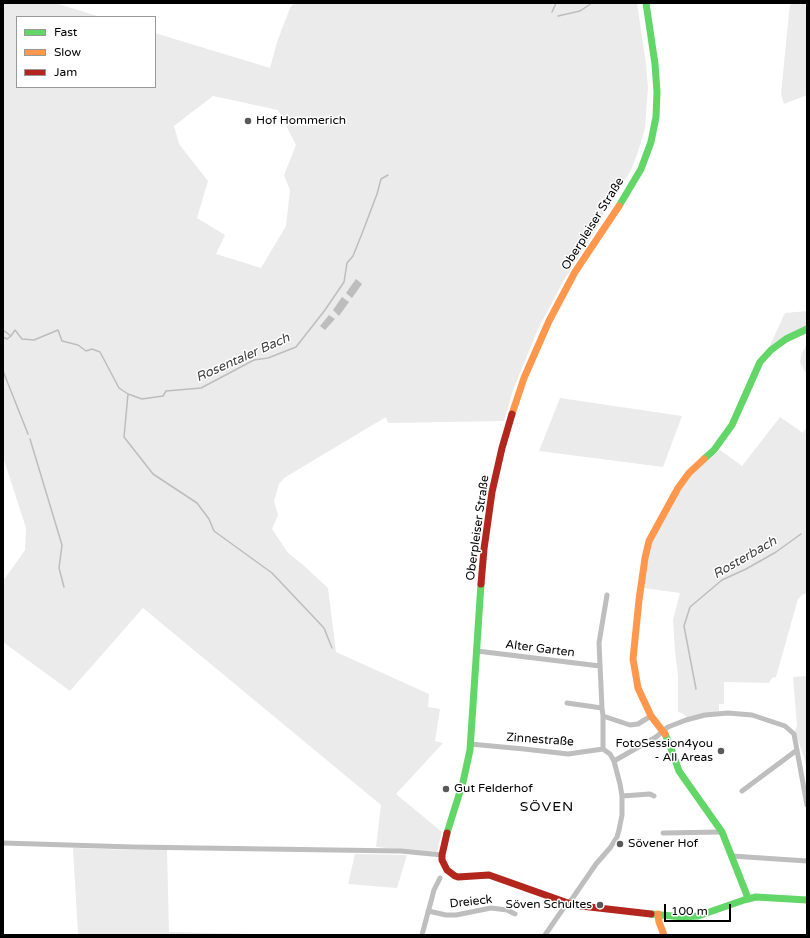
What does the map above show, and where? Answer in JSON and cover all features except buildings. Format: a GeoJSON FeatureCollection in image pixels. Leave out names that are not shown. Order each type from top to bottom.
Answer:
{"type":"FeatureCollection","features":[{"type":"Feature","properties":{"kind":"main road","name":"Oberpleiser Straße"},"geometry":{"type":"LineString","coordinates":[[442,855],[449,826],[463,782],[470,744],[481,579],[487,522],[502,448],[519,391],[549,321],[575,272],[641,169],[651,142],[656,117],[658,92],[646,3]]}},
{"type":"Feature","properties":{"kind":"main road"},"geometry":{"type":"LineString","coordinates":[[748,898],[722,832],[679,771],[663,731],[650,716],[638,688],[633,659],[639,600],[649,541],[678,488],[689,473],[714,450],[732,425],[760,362],[776,346],[786,339],[807,329]]}},
{"type":"Feature","properties":{"kind":"main road"},"geometry":{"type":"LineString","coordinates":[[442,855],[444,865],[447,870],[455,876],[489,875],[568,903],[582,906],[684,917],[698,916],[748,898],[763,897],[807,900]]}},
{"type":"Feature","properties":{"kind":"main road"},"geometry":{"type":"LineString","coordinates":[[658,914],[659,922],[664,935]]}},
{"type":"Feature","properties":{"kind":"street"},"geometry":{"type":"LineString","coordinates":[[545,935],[596,864],[610,848],[617,837],[622,815],[622,796],[614,761],[610,754],[603,749],[603,716],[599,643],[607,595]]}},
{"type":"Feature","properties":{"kind":"street","name":"Alter Garten"},"geometry":{"type":"LineString","coordinates":[[477,651],[600,666]]}},
{"type":"Feature","properties":{"kind":"street"},"geometry":{"type":"LineString","coordinates":[[566,703],[602,708]]}},
{"type":"Feature","properties":{"kind":"street"},"geometry":{"type":"LineString","coordinates":[[614,761],[656,737],[668,727],[686,720],[705,715],[728,713],[752,714],[785,726],[794,734],[807,804]]}},
{"type":"Feature","properties":{"kind":"street"},"geometry":{"type":"LineString","coordinates":[[603,716],[630,725],[638,724],[650,716]]}},
{"type":"Feature","properties":{"kind":"street","name":"Zinnestraße"},"geometry":{"type":"LineString","coordinates":[[470,744],[568,754],[603,749]]}},
{"type":"Feature","properties":{"kind":"street"},"geometry":{"type":"LineString","coordinates":[[742,791],[797,750]]}},
{"type":"Feature","properties":{"kind":"street"},"geometry":{"type":"LineString","coordinates":[[622,796],[650,794],[654,796]]}},
{"type":"Feature","properties":{"kind":"street"},"geometry":{"type":"LineString","coordinates":[[663,833],[722,832]]}},
{"type":"Feature","properties":{"kind":"street"},"geometry":{"type":"LineString","coordinates":[[3,843],[133,847],[401,850],[442,855]]}},
{"type":"Feature","properties":{"kind":"street"},"geometry":{"type":"LineString","coordinates":[[732,856],[807,861]]}},
{"type":"Feature","properties":{"kind":"street"},"geometry":{"type":"LineString","coordinates":[[422,935],[434,890],[440,878]]}},
{"type":"Feature","properties":{"kind":"street","name":"Dreieck"},"geometry":{"type":"LineString","coordinates":[[428,911],[446,915],[456,915],[491,908],[507,910],[515,914]]}},
{"type":"Feature","properties":{"kind":"shaded area"},"geometry":{"type":"Polygon","coordinates":[[[3,3],[55,3],[98,16],[16,16],[16,88],[156,88],[156,33],[270,68],[277,42],[290,8],[294,3],[637,3],[648,88],[645,128],[637,155],[631,170],[564,280],[538,329],[513,390],[504,421],[388,423],[386,417],[284,478],[279,484],[274,501],[278,515],[272,529],[288,553],[328,588],[336,652],[429,694],[428,707],[440,709],[435,741],[443,743],[396,794],[442,832],[437,852],[376,847],[381,805],[143,608],[70,691],[3,642],[3,581],[25,550],[26,528],[3,457],[3,3]],[[213,96],[174,126],[179,144],[208,181],[197,218],[225,235],[216,254],[261,268],[286,226],[290,190],[284,175],[296,145],[278,110],[213,96]]]}},
{"type":"Feature","properties":{"kind":"shaded area"},"geometry":{"type":"Polygon","coordinates":[[[790,3],[807,3],[807,95],[784,104],[781,94],[790,3]]]}},
{"type":"Feature","properties":{"kind":"shaded area"},"geometry":{"type":"Polygon","coordinates":[[[356,279],[362,284],[352,298],[346,293],[356,279]]]}},
{"type":"Feature","properties":{"kind":"shaded area"},"geometry":{"type":"Polygon","coordinates":[[[342,297],[349,302],[339,316],[333,310],[342,297]]]}},
{"type":"Feature","properties":{"kind":"shaded area"},"geometry":{"type":"Polygon","coordinates":[[[807,311],[807,327],[770,348],[785,313],[807,311]]]}},
{"type":"Feature","properties":{"kind":"shaded area"},"geometry":{"type":"Polygon","coordinates":[[[329,315],[335,319],[325,330],[320,326],[329,315]]]}},
{"type":"Feature","properties":{"kind":"shaded area"},"geometry":{"type":"Polygon","coordinates":[[[807,344],[807,374],[800,362],[802,353],[807,344]]]}},
{"type":"Feature","properties":{"kind":"shaded area"},"geometry":{"type":"Polygon","coordinates":[[[560,398],[682,416],[663,467],[539,451],[560,398]]]}},
{"type":"Feature","properties":{"kind":"shaded area"},"geometry":{"type":"Polygon","coordinates":[[[780,417],[803,433],[807,426],[807,594],[803,594],[798,599],[776,677],[772,678],[769,683],[724,682],[724,704],[719,704],[719,711],[687,717],[678,712],[678,676],[673,620],[680,593],[644,588],[647,557],[652,540],[681,487],[693,473],[720,450],[742,466],[780,417]]]}},
{"type":"Feature","properties":{"kind":"shaded area"},"geometry":{"type":"Polygon","coordinates":[[[807,676],[807,772],[804,757],[795,731],[797,726],[793,677],[807,676]]]}},
{"type":"Feature","properties":{"kind":"shaded area"},"geometry":{"type":"Polygon","coordinates":[[[73,848],[132,850],[167,849],[169,932],[300,935],[78,935],[73,848]]]}},
{"type":"Feature","properties":{"kind":"shaded area"},"geometry":{"type":"Polygon","coordinates":[[[355,854],[407,855],[397,888],[348,884],[355,854]]]}},
{"type":"Feature","properties":{"kind":"waterway"},"geometry":{"type":"LineString","coordinates":[[552,12],[556,3]]}},
{"type":"Feature","properties":{"kind":"waterway"},"geometry":{"type":"LineString","coordinates":[[558,16],[580,11],[592,3]]}},
{"type":"Feature","properties":{"kind":"waterway","name":"Rosentaler Bach"},"geometry":{"type":"LineString","coordinates":[[3,330],[11,336],[15,330],[22,339],[34,340],[58,330],[62,341],[78,345],[86,351],[92,349],[100,352],[119,388],[128,394],[142,399],[163,396],[166,391],[201,388],[254,360],[268,358],[296,347],[325,310],[344,282],[347,263],[353,256],[377,194],[381,179],[388,175]]}},
{"type":"Feature","properties":{"kind":"waterway"},"geometry":{"type":"LineString","coordinates":[[3,337],[7,339],[11,336]]}},
{"type":"Feature","properties":{"kind":"waterway"},"geometry":{"type":"LineString","coordinates":[[3,371],[28,434]]}},
{"type":"Feature","properties":{"kind":"waterway"},"geometry":{"type":"LineString","coordinates":[[128,394],[124,437],[153,474],[197,503],[209,519],[214,531],[272,573],[324,628],[332,648]]}},
{"type":"Feature","properties":{"kind":"waterway"},"geometry":{"type":"LineString","coordinates":[[30,439],[62,545],[59,568],[64,587]]}},
{"type":"Feature","properties":{"kind":"waterway","name":"Rosterbach"},"geometry":{"type":"LineString","coordinates":[[696,689],[684,626],[690,607],[722,580],[746,569],[776,552],[801,534]]}},
{"type":"Feature","properties":{"kind":"traffic: fast"},"geometry":{"type":"LineString","coordinates":[[619,206],[641,169],[651,142],[656,117],[657,92],[655,64],[646,3]]}},
{"type":"Feature","properties":{"kind":"traffic: fast"},"geometry":{"type":"LineString","coordinates":[[704,459],[714,450],[732,425],[760,362],[771,350],[786,339],[807,329]]}},
{"type":"Feature","properties":{"kind":"traffic: fast"},"geometry":{"type":"LineString","coordinates":[[447,833],[463,782],[470,750],[481,584]]}},
{"type":"Feature","properties":{"kind":"traffic: fast"},"geometry":{"type":"LineString","coordinates":[[665,734],[679,771],[722,832],[748,898]]}},
{"type":"Feature","properties":{"kind":"traffic: fast"},"geometry":{"type":"LineString","coordinates":[[651,914],[683,917],[698,916],[756,897],[807,900]]}},
{"type":"Feature","properties":{"kind":"traffic: slow"},"geometry":{"type":"LineString","coordinates":[[512,414],[524,378],[549,321],[575,272],[619,206]]}},
{"type":"Feature","properties":{"kind":"traffic: slow"},"geometry":{"type":"LineString","coordinates":[[665,734],[651,716],[638,688],[633,659],[639,600],[649,541],[678,488],[689,473],[704,459]]}},
{"type":"Feature","properties":{"kind":"traffic: slow"},"geometry":{"type":"LineString","coordinates":[[658,914],[659,922],[664,935]]}},
{"type":"Feature","properties":{"kind":"traffic: jam"},"geometry":{"type":"LineString","coordinates":[[481,584],[492,492],[502,448],[512,414]]}},
{"type":"Feature","properties":{"kind":"traffic: jam"},"geometry":{"type":"LineString","coordinates":[[447,833],[442,860],[447,870],[455,876],[489,875],[568,903],[581,906],[651,914]]}},
{"type":"Feature","properties":{"kind":"place","name":"Hof Hommerich"},"geometry":{"type":"Point","coordinates":[248,121]}},
{"type":"Feature","properties":{"kind":"place","name":"FotoSession4you - All Areas"},"geometry":{"type":"Point","coordinates":[721,751]}},
{"type":"Feature","properties":{"kind":"place","name":"Gut Felderhof"},"geometry":{"type":"Point","coordinates":[446,789]}},
{"type":"Feature","properties":{"kind":"place","name":"Sövener Hof"},"geometry":{"type":"Point","coordinates":[620,844]}},
{"type":"Feature","properties":{"kind":"place","name":"Söven Schultes"},"geometry":{"type":"Point","coordinates":[600,905]}},
{"type":"Feature","properties":{"kind":"district","name":"SÖVEN"},"geometry":{"type":"Point","coordinates":[547,807]}}]}
